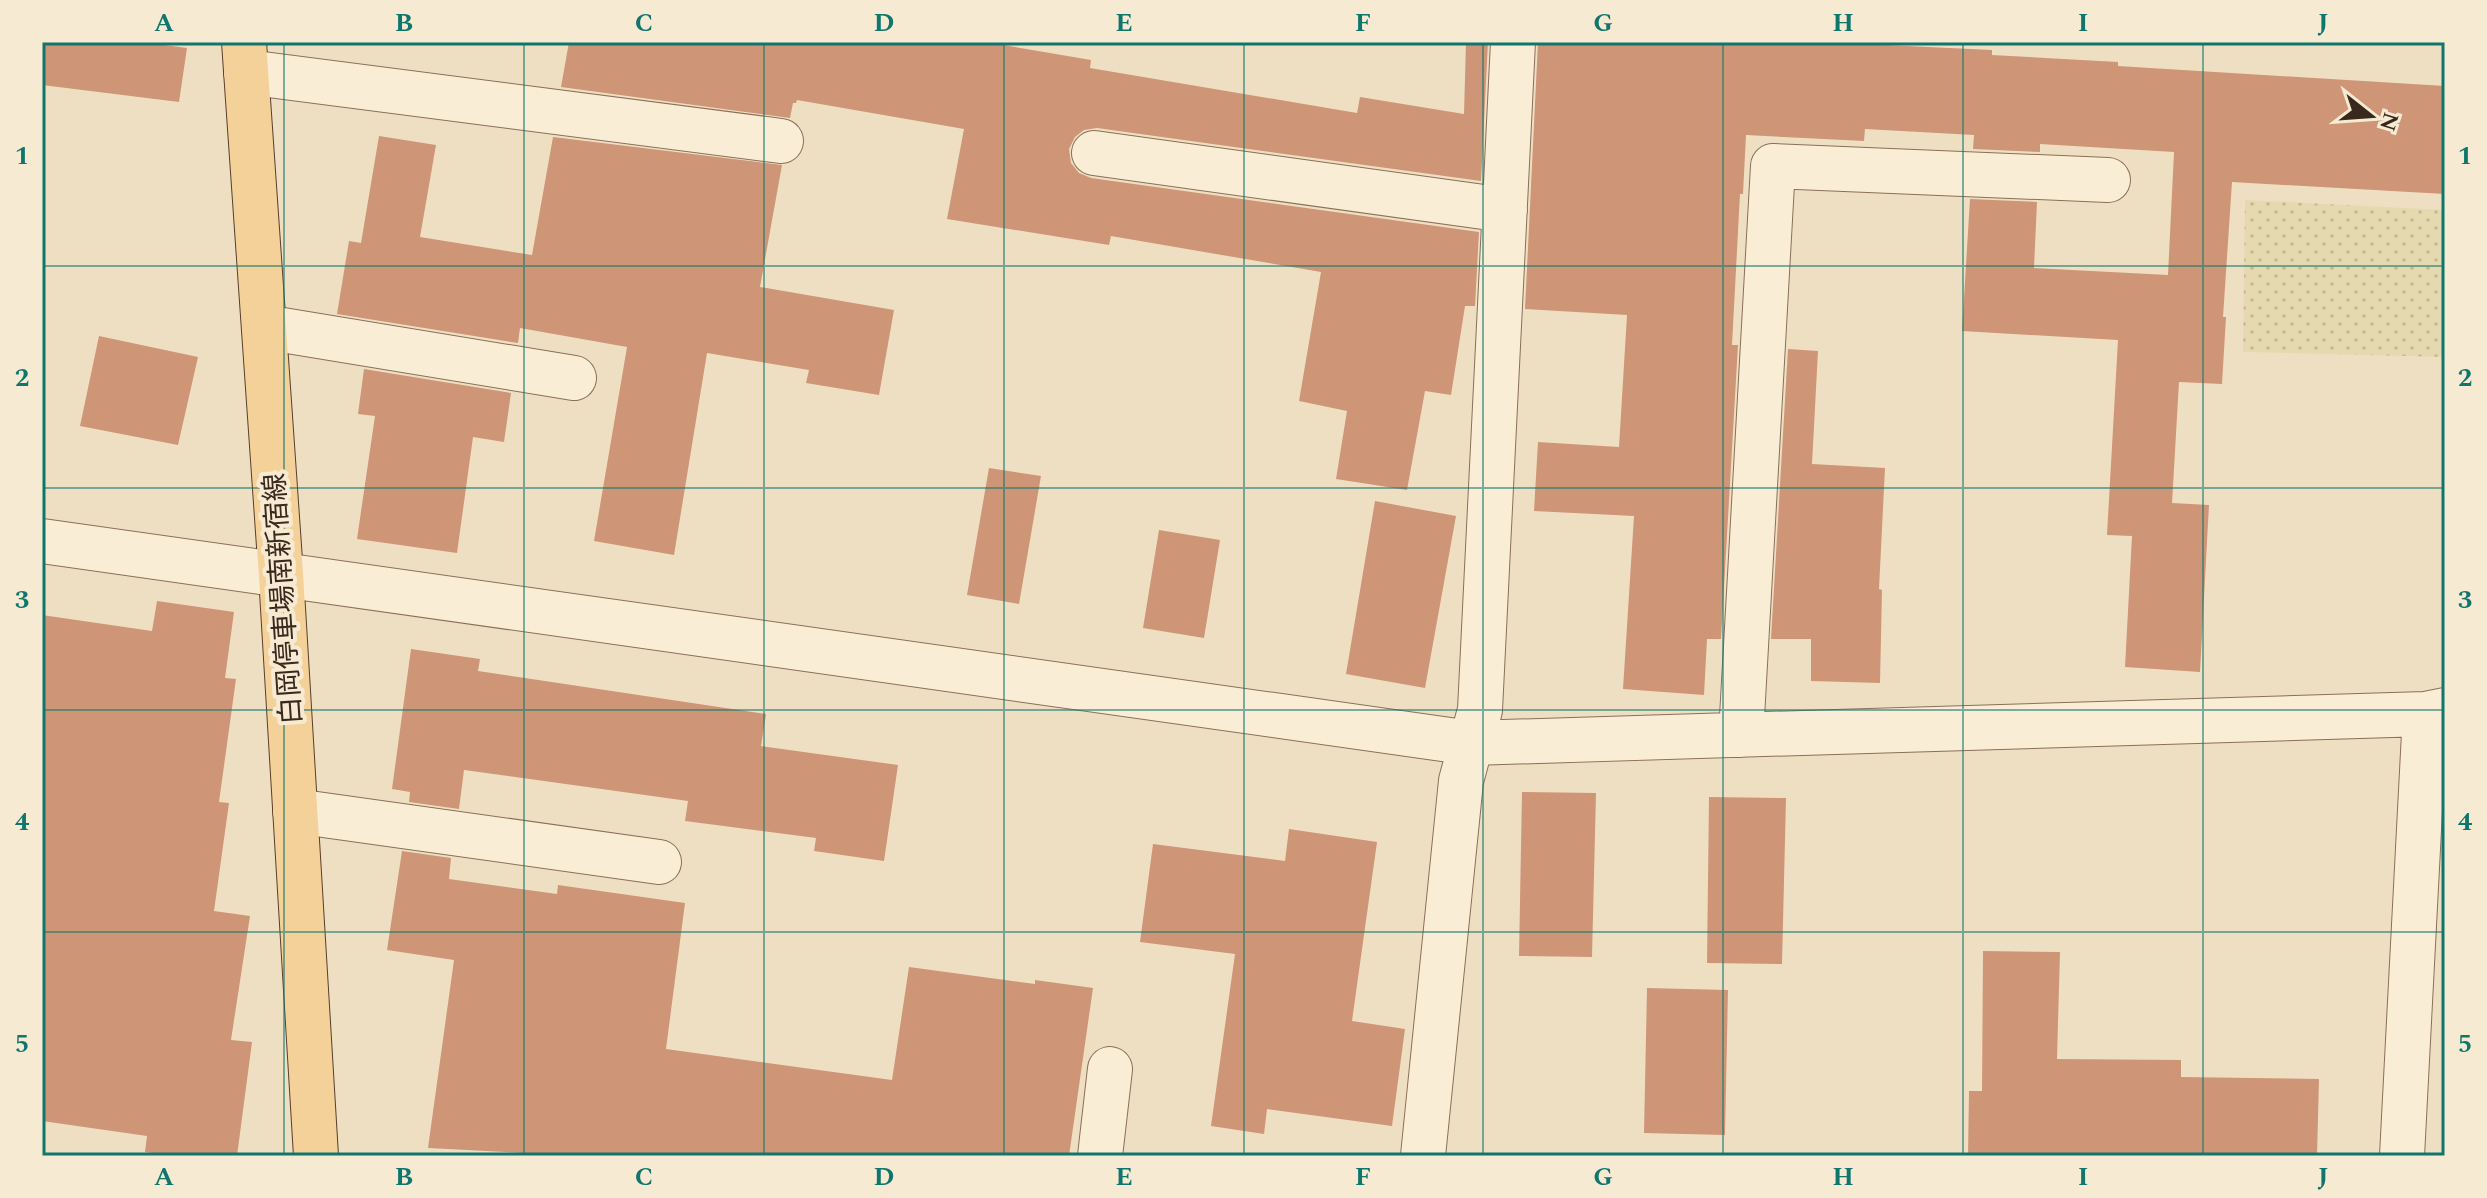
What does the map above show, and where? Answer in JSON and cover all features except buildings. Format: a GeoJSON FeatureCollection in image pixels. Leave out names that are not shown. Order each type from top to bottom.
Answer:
{"type":"FeatureCollection","features":[{"type":"Feature","properties":{"kind":"main road","name":"白岡停車場南新宿線"},"geometry":{"type":"LineString","coordinates":[[245,57],[281,575],[316,1156]]}},
{"type":"Feature","properties":{"kind":"street"},"geometry":{"type":"LineString","coordinates":[[1423,1156],[1461,781],[1480,710],[1513,42]]}},
{"type":"Feature","properties":{"kind":"street"},"geometry":{"type":"LineString","coordinates":[[245,57],[781,141]]}},
{"type":"Feature","properties":{"kind":"street"},"geometry":{"type":"LineString","coordinates":[[1094,153],[1505,210]]}},
{"type":"Feature","properties":{"kind":"street"},"geometry":{"type":"LineString","coordinates":[[1741,735],[1773,166],[2108,180]]}},
{"type":"Feature","properties":{"kind":"street"},"geometry":{"type":"LineString","coordinates":[[264,327],[574,378]]}},
{"type":"Feature","properties":{"kind":"street"},"geometry":{"type":"LineString","coordinates":[[42,541],[1471,743],[2435,712],[2402,1156]]}},
{"type":"Feature","properties":{"kind":"street"},"geometry":{"type":"LineString","coordinates":[[295,811],[659,862]]}},
{"type":"Feature","properties":{"kind":"street"},"geometry":{"type":"LineString","coordinates":[[1100,1156],[1110,1069]]}},
{"type":"Feature","properties":{"kind":"shaded area"},"geometry":{"type":"Polygon","coordinates":[[[2245,200],[2445,210],[2445,357],[2243,352],[2245,200]]]}}]}
